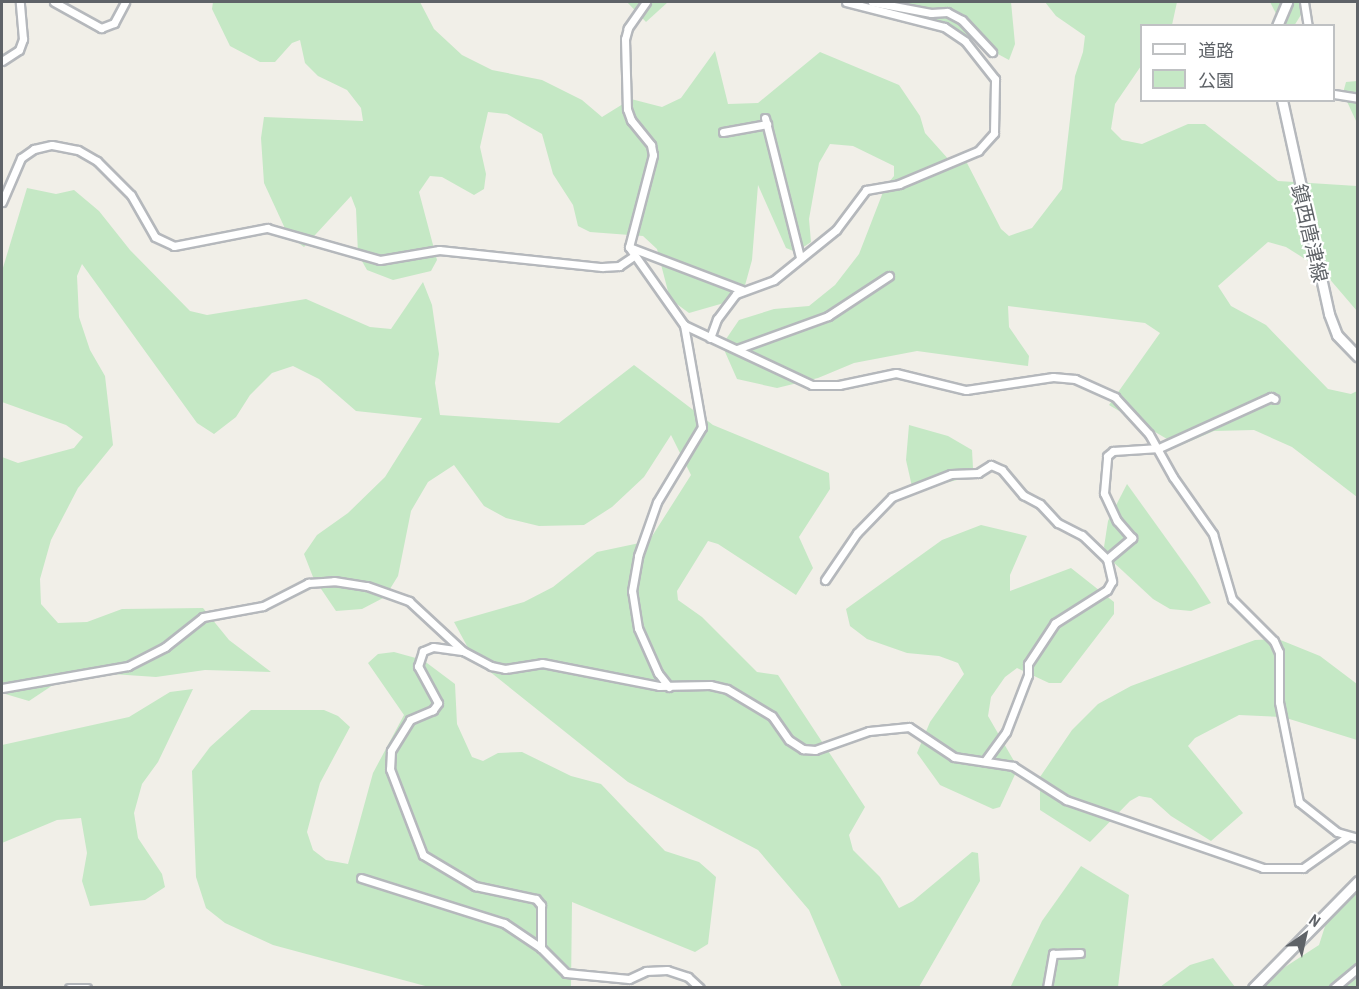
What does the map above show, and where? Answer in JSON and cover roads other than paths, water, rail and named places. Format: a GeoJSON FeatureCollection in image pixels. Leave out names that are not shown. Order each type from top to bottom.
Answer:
{"type":"FeatureCollection","features":[{"type":"Feature","properties":{"kind":"main road"},"geometry":{"type":"LineString","coordinates":[[1278,24],[1287,2]]}},
{"type":"Feature","properties":{"kind":"main road","name":"鎮西唐津線"},"geometry":{"type":"LineString","coordinates":[[1282,102],[1329,314],[1337,335],[1358,357]]}},
{"type":"Feature","properties":{"kind":"main road"},"geometry":{"type":"LineString","coordinates":[[1253,987],[1358,881]]}},
{"type":"Feature","properties":{"kind":"street"},"geometry":{"type":"LineString","coordinates":[[2,61],[19,50],[23,39],[21,2]]}},
{"type":"Feature","properties":{"kind":"street"},"geometry":{"type":"LineString","coordinates":[[54,2],[101,28],[114,23],[124,2]]}},
{"type":"Feature","properties":{"kind":"street"},"geometry":{"type":"LineString","coordinates":[[646,2],[633,19],[625,39],[627,109],[631,120],[651,145],[653,155],[629,247],[684,325],[702,427],[657,502],[639,556],[632,591],[639,628],[658,673],[669,687]]}},
{"type":"Feature","properties":{"kind":"street"},"geometry":{"type":"LineString","coordinates":[[710,338],[725,305],[742,290],[774,280],[836,230],[866,190],[899,184],[978,151],[994,133],[995,79],[964,41],[944,27],[846,2]]}},
{"type":"Feature","properties":{"kind":"street"},"geometry":{"type":"LineString","coordinates":[[872,2],[931,13],[947,12],[962,20],[992,52]]}},
{"type":"Feature","properties":{"kind":"street"},"geometry":{"type":"LineString","coordinates":[[1304,2],[1308,24]]}},
{"type":"Feature","properties":{"kind":"street"},"geometry":{"type":"LineString","coordinates":[[1335,94],[1358,98]]}},
{"type":"Feature","properties":{"kind":"street"},"geometry":{"type":"LineString","coordinates":[[723,132],[766,121],[800,257]]}},
{"type":"Feature","properties":{"kind":"street"},"geometry":{"type":"LineString","coordinates":[[2,202],[21,158],[34,148],[52,145],[78,150],[97,161],[131,195],[155,237],[174,246],[267,228],[380,260],[450,250],[602,267],[619,266],[634,256]]}},
{"type":"Feature","properties":{"kind":"street"},"geometry":{"type":"LineString","coordinates":[[629,247],[742,290]]}},
{"type":"Feature","properties":{"kind":"street"},"geometry":{"type":"LineString","coordinates":[[736,349],[828,316],[889,276]]}},
{"type":"Feature","properties":{"kind":"street"},"geometry":{"type":"LineString","coordinates":[[684,325],[823,386],[889,373],[966,390],[1053,377],[1075,379],[1115,397],[1159,448],[1173,477],[1217,542],[1227,591],[1274,641],[1279,652],[1279,702],[1299,802],[1312,817],[1347,837],[1358,838]]}},
{"type":"Feature","properties":{"kind":"street"},"geometry":{"type":"LineString","coordinates":[[1107,559],[1132,538],[1117,521],[1104,493],[1107,474],[1104,460],[1113,451],[1159,448],[1271,397],[1275,399]]}},
{"type":"Feature","properties":{"kind":"street"},"geometry":{"type":"LineString","coordinates":[[825,580],[856,533],[892,497],[951,474],[978,473],[991,465],[1002,470],[1023,495],[1040,504],[1058,523],[1083,535],[1107,559],[1112,581],[1107,590],[1055,623],[1028,663],[1028,675],[1006,732],[985,761]]}},
{"type":"Feature","properties":{"kind":"street"},"geometry":{"type":"LineString","coordinates":[[2,688],[128,666],[165,647],[203,617],[263,606],[301,585],[334,581],[397,594],[423,611],[463,651],[490,666],[505,669],[542,663],[669,687],[710,685],[727,690],[772,716],[789,740],[803,749],[815,750],[869,731],[909,727],[954,757],[1024,770],[1066,800],[1263,868],[1303,868],[1347,837]]}},
{"type":"Feature","properties":{"kind":"street"},"geometry":{"type":"LineString","coordinates":[[463,651],[433,647],[418,658],[418,666],[438,703],[433,710],[410,720],[391,751],[390,769],[423,855],[475,886],[536,899],[541,905],[542,948]]}},
{"type":"Feature","properties":{"kind":"street"},"geometry":{"type":"LineString","coordinates":[[361,878],[504,923],[542,948],[573,975],[629,979],[646,971],[667,970],[688,977],[700,987]]}},
{"type":"Feature","properties":{"kind":"street"},"geometry":{"type":"LineString","coordinates":[[1047,987],[1053,954],[1080,953]]}},
{"type":"Feature","properties":{"kind":"street"},"geometry":{"type":"LineString","coordinates":[[1334,987],[1358,968]]}},
{"type":"Feature","properties":{"kind":"street"},"geometry":{"type":"LineString","coordinates":[[69,987],[87,987]]}}]}
